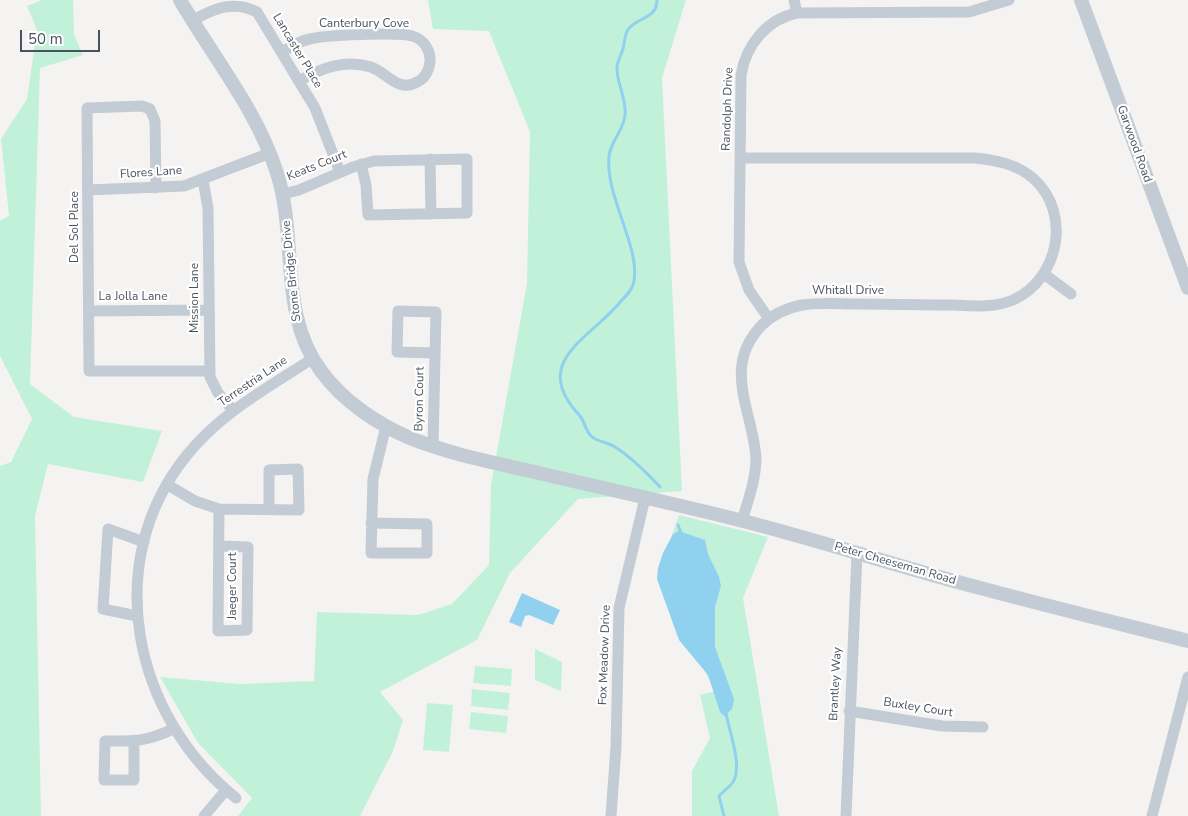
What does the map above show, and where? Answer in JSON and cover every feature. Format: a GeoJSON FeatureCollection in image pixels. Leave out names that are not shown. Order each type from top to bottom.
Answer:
{"type":"FeatureCollection","features":[{"type":"Feature","properties":{"kind":"street","name":"Stone Bridge Drive"},"geometry":{"type":"LineString","coordinates":[[180,0],[254,119],[270,153],[282,194],[288,227],[293,303],[299,332],[312,359],[337,390],[361,410],[386,426],[433,446],[602,489]]}},
{"type":"Feature","properties":{"kind":"street"},"geometry":{"type":"LineString","coordinates":[[794,0],[797,13]]}},
{"type":"Feature","properties":{"kind":"street"},"geometry":{"type":"LineString","coordinates":[[949,12],[950,0]]}},
{"type":"Feature","properties":{"kind":"street","name":"Randolph Drive"},"geometry":{"type":"LineString","coordinates":[[769,319],[748,290],[739,262],[741,74],[744,60],[764,30],[781,18],[797,13],[949,12],[978,10],[1009,0]]}},
{"type":"Feature","properties":{"kind":"street","name":"Garwood Road"},"geometry":{"type":"LineString","coordinates":[[1081,0],[1188,288]]}},
{"type":"Feature","properties":{"kind":"street","name":"Lancaster Place"},"geometry":{"type":"LineString","coordinates":[[192,20],[228,2],[245,3],[257,12],[315,108],[340,172]]}},
{"type":"Feature","properties":{"kind":"street","name":"Canterbury Cove"},"geometry":{"type":"LineString","coordinates":[[282,52],[316,37],[400,35],[417,38],[429,52],[427,73],[419,81],[408,85],[393,82],[372,67],[358,65],[327,67],[299,81]]}},
{"type":"Feature","properties":{"kind":"street","name":"Del Sol Place"},"geometry":{"type":"LineString","coordinates":[[156,188],[154,121],[150,109],[142,106],[87,108],[89,372],[209,371]]}},
{"type":"Feature","properties":{"kind":"street","name":"Flores Lane"},"geometry":{"type":"LineString","coordinates":[[88,190],[175,188],[203,180],[270,153]]}},
{"type":"Feature","properties":{"kind":"street","name":"Whitall Drive"},"geometry":{"type":"LineString","coordinates":[[740,158],[975,158],[1008,164],[1033,178],[1051,204],[1057,239],[1051,261],[1044,274],[1023,294],[999,304],[979,306],[819,303],[792,308],[769,319],[757,330],[749,343],[741,374],[743,397],[756,459],[753,481],[742,521]]}},
{"type":"Feature","properties":{"kind":"street","name":"Keats Court"},"geometry":{"type":"LineString","coordinates":[[282,194],[299,190],[361,164],[387,159],[467,159],[466,213],[368,215],[366,185],[361,164]]}},
{"type":"Feature","properties":{"kind":"street"},"geometry":{"type":"LineString","coordinates":[[430,159],[431,214]]}},
{"type":"Feature","properties":{"kind":"street","name":"Mission Lane"},"geometry":{"type":"LineString","coordinates":[[203,180],[208,208],[209,371],[215,388],[233,410]]}},
{"type":"Feature","properties":{"kind":"street"},"geometry":{"type":"LineString","coordinates":[[1044,274],[1072,294]]}},
{"type":"Feature","properties":{"kind":"street","name":"La Jolla Lane"},"geometry":{"type":"LineString","coordinates":[[89,311],[208,310]]}},
{"type":"Feature","properties":{"kind":"street","name":"Byron Court"},"geometry":{"type":"LineString","coordinates":[[433,446],[436,312],[398,311],[398,352],[435,353]]}},
{"type":"Feature","properties":{"kind":"street","name":"Terrestria Lane"},"geometry":{"type":"LineString","coordinates":[[236,798],[196,760],[173,728],[153,685],[140,640],[137,616],[138,579],[144,542],[154,512],[168,485],[191,451],[233,410],[312,359]]}},
{"type":"Feature","properties":{"kind":"street"},"geometry":{"type":"LineString","coordinates":[[371,523],[427,524],[427,553],[372,553],[371,523],[373,479],[386,426]]}},
{"type":"Feature","properties":{"kind":"street"},"geometry":{"type":"LineString","coordinates":[[168,485],[195,501],[219,509],[269,510]]}},
{"type":"Feature","properties":{"kind":"street","name":"Peter Cheeseman Road"},"geometry":{"type":"LineString","coordinates":[[602,489],[742,521],[857,554],[1188,641]]}},
{"type":"Feature","properties":{"kind":"street","name":"Fox Meadow Drive"},"geometry":{"type":"LineString","coordinates":[[611,816],[616,747],[619,608],[645,498]]}},
{"type":"Feature","properties":{"kind":"street","name":"Jaeger Court"},"geometry":{"type":"LineString","coordinates":[[219,509],[218,631],[247,630],[248,547],[219,546]]}},
{"type":"Feature","properties":{"kind":"street"},"geometry":{"type":"LineString","coordinates":[[137,616],[103,609],[108,530],[144,542]]}},
{"type":"Feature","properties":{"kind":"street","name":"Brantley Way"},"geometry":{"type":"LineString","coordinates":[[846,816],[857,554]]}},
{"type":"Feature","properties":{"kind":"street"},"geometry":{"type":"LineString","coordinates":[[1152,816],[1188,677]]}},
{"type":"Feature","properties":{"kind":"street","name":"Buxley Court"},"geometry":{"type":"LineString","coordinates":[[849,711],[942,726],[983,727]]}},
{"type":"Feature","properties":{"kind":"street"},"geometry":{"type":"LineString","coordinates":[[134,741],[147,740],[173,728]]}},
{"type":"Feature","properties":{"kind":"street"},"geometry":{"type":"LineString","coordinates":[[204,816],[226,790]]}},
{"type":"Feature","properties":{"kind":"green space"},"geometry":{"type":"Polygon","coordinates":[[[42,0],[73,0],[74,34],[83,55],[40,68],[30,384],[74,417],[162,431],[143,482],[48,464],[35,516],[41,816],[0,816],[0,466],[11,462],[32,419],[0,356],[0,221],[9,216],[1,139],[27,99],[37,30],[27,6],[42,0]]]}},
{"type":"Feature","properties":{"kind":"green space"},"geometry":{"type":"Polygon","coordinates":[[[428,0],[686,0],[662,78],[682,491],[578,499],[510,573],[477,640],[380,692],[403,720],[393,751],[360,816],[238,816],[252,798],[198,743],[160,677],[240,684],[314,681],[317,612],[418,615],[452,604],[489,565],[491,485],[527,283],[530,132],[489,31],[433,29],[428,0]]]}},
{"type":"Feature","properties":{"kind":"green space"},"geometry":{"type":"Polygon","coordinates":[[[679,515],[768,537],[743,598],[779,816],[692,816],[692,771],[710,738],[700,695],[715,691],[657,579],[679,515]]]}},
{"type":"Feature","properties":{"kind":"green space"},"geometry":{"type":"Polygon","coordinates":[[[535,649],[562,662],[561,691],[535,680],[535,649]]]}},
{"type":"Feature","properties":{"kind":"green space"},"geometry":{"type":"Polygon","coordinates":[[[475,666],[512,669],[511,686],[473,683],[475,666]]]}},
{"type":"Feature","properties":{"kind":"green space"},"geometry":{"type":"Polygon","coordinates":[[[472,689],[510,693],[508,710],[471,706],[472,689]]]}},
{"type":"Feature","properties":{"kind":"green space"},"geometry":{"type":"Polygon","coordinates":[[[427,703],[453,705],[449,752],[423,750],[427,703]]]}},
{"type":"Feature","properties":{"kind":"green space"},"geometry":{"type":"Polygon","coordinates":[[[471,712],[508,716],[506,733],[469,729],[471,712]]]}},
{"type":"Feature","properties":{"kind":"water"},"geometry":{"type":"Polygon","coordinates":[[[679,531],[705,540],[708,554],[719,577],[721,586],[715,607],[715,647],[734,699],[732,709],[724,716],[720,712],[708,675],[679,640],[657,579],[663,553],[673,534],[679,531]]]}},
{"type":"Feature","properties":{"kind":"water"},"geometry":{"type":"Polygon","coordinates":[[[522,593],[560,610],[553,625],[529,615],[525,616],[521,627],[509,622],[522,593]]]}},
{"type":"Feature","properties":{"kind":"waterway"},"geometry":{"type":"LineString","coordinates":[[657,0],[656,6],[650,15],[635,23],[626,33],[617,67],[625,115],[609,156],[612,187],[632,252],[634,281],[626,296],[570,352],[562,365],[560,380],[566,397],[582,418],[591,436],[621,451],[660,487]]}},
{"type":"Feature","properties":{"kind":"waterway"},"geometry":{"type":"LineString","coordinates":[[678,525],[681,533]]}},
{"type":"Feature","properties":{"kind":"waterway"},"geometry":{"type":"LineString","coordinates":[[724,816],[719,796],[733,782],[737,767],[726,713]]}}]}
